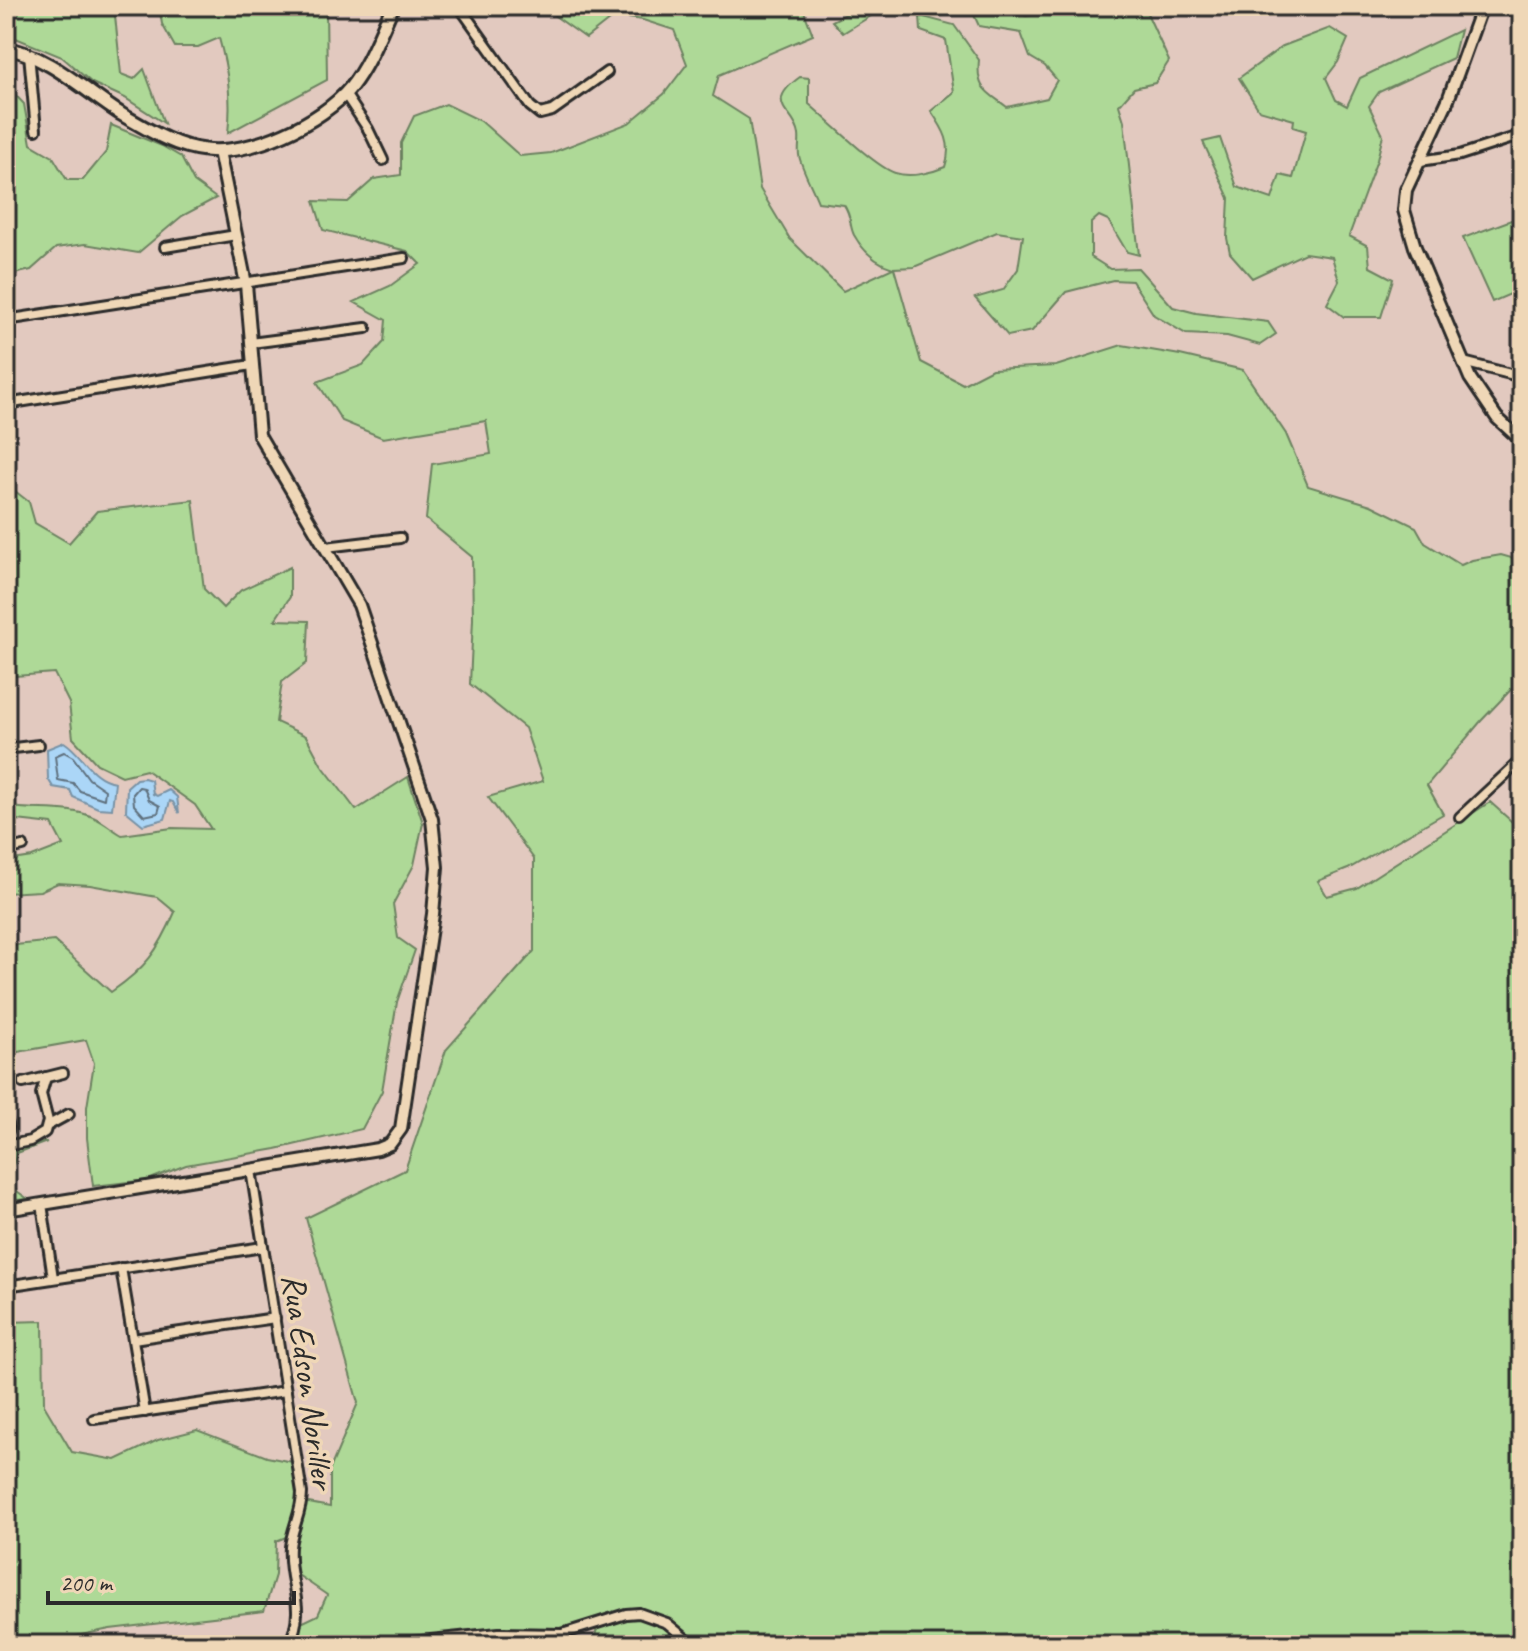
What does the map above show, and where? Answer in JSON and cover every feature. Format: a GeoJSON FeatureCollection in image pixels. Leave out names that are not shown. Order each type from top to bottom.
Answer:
{"type":"FeatureCollection","features":[{"type":"Feature","properties":{"kind":"main road"},"geometry":{"type":"LineString","coordinates":[[6,48],[29,54],[150,130],[193,148],[219,151],[265,141],[319,116],[345,94],[362,71],[393,6]]}},
{"type":"Feature","properties":{"kind":"street"},"geometry":{"type":"LineString","coordinates":[[459,6],[530,106],[540,114],[552,111],[607,72]]}},
{"type":"Feature","properties":{"kind":"street"},"geometry":{"type":"LineString","coordinates":[[1482,6],[1448,100],[1404,197],[1406,221],[1463,362],[1489,408],[1522,441]]}},
{"type":"Feature","properties":{"kind":"street"},"geometry":{"type":"LineString","coordinates":[[29,54],[36,130]]}},
{"type":"Feature","properties":{"kind":"street"},"geometry":{"type":"LineString","coordinates":[[345,94],[368,129],[383,160]]}},
{"type":"Feature","properties":{"kind":"street"},"geometry":{"type":"LineString","coordinates":[[1420,161],[1460,155],[1522,135]]}},
{"type":"Feature","properties":{"kind":"street"},"geometry":{"type":"LineString","coordinates":[[6,1210],[378,1149],[394,1140],[401,1129],[426,967],[436,885],[436,848],[424,791],[364,617],[262,441],[256,415],[246,284],[219,151]]}},
{"type":"Feature","properties":{"kind":"street"},"geometry":{"type":"LineString","coordinates":[[165,247],[236,235]]}},
{"type":"Feature","properties":{"kind":"street"},"geometry":{"type":"LineString","coordinates":[[6,320],[404,258]]}},
{"type":"Feature","properties":{"kind":"street"},"geometry":{"type":"LineString","coordinates":[[251,343],[366,328]]}},
{"type":"Feature","properties":{"kind":"street"},"geometry":{"type":"LineString","coordinates":[[1463,362],[1522,377]]}},
{"type":"Feature","properties":{"kind":"street"},"geometry":{"type":"LineString","coordinates":[[6,404],[252,365]]}},
{"type":"Feature","properties":{"kind":"street"},"geometry":{"type":"LineString","coordinates":[[326,547],[400,538]]}},
{"type":"Feature","properties":{"kind":"street"},"geometry":{"type":"LineString","coordinates":[[6,749],[39,745]]}},
{"type":"Feature","properties":{"kind":"street"},"geometry":{"type":"LineString","coordinates":[[1460,817],[1522,759]]}},
{"type":"Feature","properties":{"kind":"street"},"geometry":{"type":"LineString","coordinates":[[6,850],[23,846]]}},
{"type":"Feature","properties":{"kind":"street"},"geometry":{"type":"LineString","coordinates":[[23,1083],[63,1073]]}},
{"type":"Feature","properties":{"kind":"street"},"geometry":{"type":"LineString","coordinates":[[46,1077],[41,1094],[47,1126]]}},
{"type":"Feature","properties":{"kind":"street"},"geometry":{"type":"LineString","coordinates":[[6,1146],[42,1136],[47,1126],[69,1114]]}},
{"type":"Feature","properties":{"kind":"street"},"geometry":{"type":"LineString","coordinates":[[6,1118],[9,1128],[6,1136]]}},
{"type":"Feature","properties":{"kind":"street","name":"Rua Edson Noriller"},"geometry":{"type":"LineString","coordinates":[[251,1170],[302,1493],[290,1543],[298,1613],[289,1645]]}},
{"type":"Feature","properties":{"kind":"street"},"geometry":{"type":"LineString","coordinates":[[42,1204],[53,1278]]}},
{"type":"Feature","properties":{"kind":"street"},"geometry":{"type":"LineString","coordinates":[[6,1286],[263,1247]]}},
{"type":"Feature","properties":{"kind":"street"},"geometry":{"type":"LineString","coordinates":[[121,1268],[145,1412]]}},
{"type":"Feature","properties":{"kind":"street"},"geometry":{"type":"LineString","coordinates":[[133,1339],[275,1318]]}},
{"type":"Feature","properties":{"kind":"street"},"geometry":{"type":"LineString","coordinates":[[94,1419],[286,1391]]}},
{"type":"Feature","properties":{"kind":"street"},"geometry":{"type":"LineString","coordinates":[[382,1645],[499,1633],[562,1634],[626,1614],[639,1613],[667,1623],[693,1645]]}},
{"type":"Feature","properties":{"kind":"green space"},"geometry":{"type":"Polygon","coordinates":[[[6,6],[114,6],[121,74],[134,79],[144,69],[164,123],[125,98],[92,83],[62,57],[6,34],[6,6]]]}},
{"type":"Feature","properties":{"kind":"green space"},"geometry":{"type":"Polygon","coordinates":[[[159,6],[326,6],[327,80],[228,133],[228,85],[219,38],[198,47],[175,47],[162,24],[159,6]]]}},
{"type":"Feature","properties":{"kind":"green space"},"geometry":{"type":"Polygon","coordinates":[[[541,6],[802,6],[813,35],[719,75],[713,96],[749,119],[760,189],[790,239],[843,291],[893,268],[870,256],[862,246],[854,235],[844,205],[818,202],[800,159],[797,127],[782,101],[789,87],[800,77],[809,78],[809,104],[886,169],[901,174],[927,173],[945,167],[948,151],[943,131],[931,111],[954,92],[946,40],[921,31],[920,16],[954,25],[979,60],[979,77],[984,88],[1007,107],[1047,98],[1057,80],[1045,66],[1030,57],[1021,33],[979,26],[974,15],[960,14],[959,6],[1002,6],[1026,16],[1068,9],[1067,6],[1138,6],[1146,11],[1169,61],[1155,83],[1134,88],[1119,105],[1124,121],[1139,255],[1127,252],[1108,220],[1099,216],[1091,223],[1091,257],[1110,269],[1138,268],[1173,307],[1268,322],[1276,334],[1260,345],[1227,336],[1186,334],[1154,315],[1132,281],[1113,280],[1066,292],[1032,331],[1008,336],[975,298],[1003,290],[1018,269],[1023,236],[997,232],[914,267],[894,268],[921,362],[963,384],[992,369],[1056,366],[1122,345],[1243,370],[1286,434],[1308,486],[1371,505],[1416,527],[1425,543],[1461,565],[1501,555],[1522,561],[1522,678],[1427,785],[1443,814],[1348,869],[1318,881],[1327,896],[1357,888],[1490,802],[1522,828],[1522,1645],[593,1645],[598,1624],[576,1631],[499,1633],[437,1641],[436,1645],[294,1645],[291,1640],[297,1625],[318,1615],[327,1595],[292,1571],[291,1535],[276,1541],[275,1575],[264,1611],[110,1629],[32,1645],[6,1645],[6,1322],[43,1321],[44,1405],[72,1452],[116,1460],[158,1440],[197,1430],[267,1457],[298,1463],[303,1502],[330,1507],[330,1469],[358,1403],[306,1218],[405,1170],[446,1050],[534,951],[534,859],[488,797],[543,781],[525,728],[470,684],[472,557],[426,519],[432,464],[491,454],[486,421],[383,438],[342,421],[317,382],[363,365],[384,342],[386,320],[354,302],[390,286],[420,264],[407,251],[323,230],[314,201],[348,202],[374,179],[401,175],[401,143],[414,116],[446,104],[481,121],[520,156],[551,153],[629,123],[664,94],[687,64],[674,30],[643,20],[614,16],[586,38],[541,6]]]}},
{"type":"Feature","properties":{"kind":"green space"},"geometry":{"type":"Polygon","coordinates":[[[862,6],[887,6],[843,33],[832,21],[862,6]]]}},
{"type":"Feature","properties":{"kind":"green space"},"geometry":{"type":"Polygon","coordinates":[[[1330,28],[1348,39],[1338,62],[1326,78],[1336,100],[1347,106],[1360,78],[1460,30],[1453,58],[1379,92],[1369,106],[1383,135],[1349,236],[1368,246],[1370,267],[1393,279],[1381,317],[1344,317],[1327,304],[1339,281],[1332,257],[1305,253],[1252,278],[1230,253],[1227,238],[1229,198],[1203,142],[1220,138],[1237,187],[1272,199],[1280,175],[1293,178],[1306,131],[1293,127],[1294,120],[1259,110],[1239,78],[1283,46],[1330,28]]]}},
{"type":"Feature","properties":{"kind":"green space"},"geometry":{"type":"Polygon","coordinates":[[[6,85],[24,104],[31,144],[53,157],[67,180],[83,180],[106,152],[111,125],[181,157],[194,182],[216,198],[182,216],[138,253],[85,244],[56,248],[31,270],[6,276],[6,85]]]}},
{"type":"Feature","properties":{"kind":"green space"},"geometry":{"type":"Polygon","coordinates":[[[1522,216],[1522,289],[1492,302],[1463,238],[1522,216]]]}},
{"type":"Feature","properties":{"kind":"green space"},"geometry":{"type":"Polygon","coordinates":[[[6,484],[29,502],[35,523],[69,543],[97,511],[193,500],[204,589],[223,608],[241,590],[290,567],[290,597],[275,620],[309,621],[307,663],[282,682],[276,722],[306,736],[321,764],[356,810],[408,777],[423,823],[414,865],[393,904],[398,938],[415,950],[397,1002],[382,1091],[362,1129],[186,1165],[148,1180],[93,1186],[87,1107],[94,1063],[86,1040],[6,1054],[6,946],[54,941],[111,992],[150,958],[175,912],[157,897],[90,885],[58,883],[40,891],[6,893],[6,861],[32,857],[63,845],[52,824],[17,820],[6,822],[6,806],[85,814],[122,835],[172,828],[211,829],[195,805],[146,770],[122,776],[97,764],[73,738],[69,703],[54,673],[15,676],[6,665],[6,484]]]}},
{"type":"Feature","properties":{"kind":"green space"},"geometry":{"type":"Polygon","coordinates":[[[47,1142],[17,1153],[7,1184],[28,1199],[6,1201],[6,1147],[47,1142]]]}},
{"type":"Feature","properties":{"kind":"water"},"geometry":{"type":"Polygon","coordinates":[[[64,742],[93,771],[115,782],[112,809],[98,808],[73,797],[70,790],[53,787],[48,779],[47,749],[64,742]]]}},
{"type":"Feature","properties":{"kind":"water"},"geometry":{"type":"Polygon","coordinates":[[[136,779],[151,780],[153,794],[157,796],[169,790],[177,797],[179,813],[170,801],[165,819],[143,825],[126,811],[127,787],[136,779]]]}}]}
